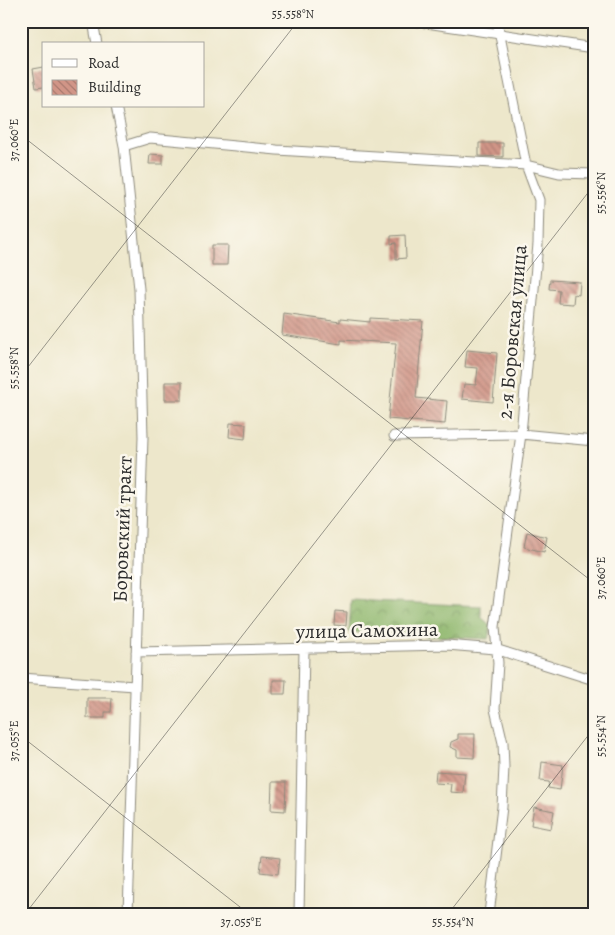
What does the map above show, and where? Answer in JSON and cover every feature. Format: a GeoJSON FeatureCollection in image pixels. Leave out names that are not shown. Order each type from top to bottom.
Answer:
{"type":"FeatureCollection","features":[{"type":"Feature","properties":{"kind":"street"},"geometry":{"type":"LineString","coordinates":[[93,21],[97,42]]}},
{"type":"Feature","properties":{"kind":"street"},"geometry":{"type":"LineString","coordinates":[[413,21],[594,48]]}},
{"type":"Feature","properties":{"kind":"street","name":"2-я Боровская улица"},"geometry":{"type":"LineString","coordinates":[[489,914],[502,807],[504,767],[502,743],[495,709],[498,663],[495,649],[496,628],[521,434],[539,200],[526,165],[497,21]]}},
{"type":"Feature","properties":{"kind":"street","name":"Боровский тракт"},"geometry":{"type":"LineString","coordinates":[[116,108],[124,146],[140,308],[142,437],[128,914]]}},
{"type":"Feature","properties":{"kind":"street"},"geometry":{"type":"LineString","coordinates":[[124,146],[150,138],[277,150],[526,165],[559,173],[594,174]]}},
{"type":"Feature","properties":{"kind":"street"},"geometry":{"type":"LineString","coordinates":[[394,436],[521,434],[594,441]]}},
{"type":"Feature","properties":{"kind":"street","name":"улица Самохина"},"geometry":{"type":"LineString","coordinates":[[136,652],[447,645],[495,649],[594,680]]}},
{"type":"Feature","properties":{"kind":"street"},"geometry":{"type":"LineString","coordinates":[[299,914],[304,649]]}},
{"type":"Feature","properties":{"kind":"street"},"geometry":{"type":"LineString","coordinates":[[21,678],[135,686]]}},
{"type":"Feature","properties":{"kind":"green space"},"geometry":{"type":"Polygon","coordinates":[[[351,600],[481,606],[481,617],[491,626],[488,639],[349,632],[351,600]]]}},
{"type":"Feature","properties":{"kind":"building"},"geometry":{"type":"Polygon","coordinates":[[[42,67],[42,87],[36,88],[33,69],[42,67]]]}},
{"type":"Feature","properties":{"kind":"building"},"geometry":{"type":"Polygon","coordinates":[[[479,143],[503,143],[503,157],[479,156],[479,143]]]}},
{"type":"Feature","properties":{"kind":"building"},"geometry":{"type":"Polygon","coordinates":[[[150,154],[163,155],[163,164],[149,164],[150,154]]]}},
{"type":"Feature","properties":{"kind":"building"},"geometry":{"type":"Polygon","coordinates":[[[405,235],[406,258],[396,259],[396,243],[391,244],[391,236],[405,235]]]}},
{"type":"Feature","properties":{"kind":"building"},"geometry":{"type":"Polygon","coordinates":[[[212,245],[228,245],[227,265],[212,265],[212,245]]]}},
{"type":"Feature","properties":{"kind":"building"},"geometry":{"type":"Polygon","coordinates":[[[550,280],[580,282],[579,295],[574,294],[573,304],[558,303],[559,290],[549,289],[550,280]]]}},
{"type":"Feature","properties":{"kind":"building"},"geometry":{"type":"Polygon","coordinates":[[[284,314],[340,322],[340,319],[370,322],[370,318],[423,321],[416,398],[447,401],[445,424],[388,419],[396,343],[341,340],[341,344],[282,335],[284,314]]]}},
{"type":"Feature","properties":{"kind":"building"},"geometry":{"type":"Polygon","coordinates":[[[467,350],[497,353],[493,402],[462,399],[464,384],[476,385],[478,368],[465,367],[467,350]]]}},
{"type":"Feature","properties":{"kind":"building"},"geometry":{"type":"Polygon","coordinates":[[[165,382],[182,382],[182,400],[165,400],[165,382]]]}},
{"type":"Feature","properties":{"kind":"building"},"geometry":{"type":"Polygon","coordinates":[[[230,423],[246,424],[245,439],[229,437],[230,423]]]}},
{"type":"Feature","properties":{"kind":"building"},"geometry":{"type":"Polygon","coordinates":[[[527,532],[547,537],[544,552],[524,547],[527,532]]]}},
{"type":"Feature","properties":{"kind":"building"},"geometry":{"type":"Polygon","coordinates":[[[335,611],[347,612],[346,626],[334,625],[335,611]]]}},
{"type":"Feature","properties":{"kind":"building"},"geometry":{"type":"Polygon","coordinates":[[[273,680],[286,680],[285,694],[273,694],[273,680]]]}},
{"type":"Feature","properties":{"kind":"building"},"geometry":{"type":"Polygon","coordinates":[[[87,698],[112,698],[111,712],[105,712],[105,718],[87,718],[87,698]]]}},
{"type":"Feature","properties":{"kind":"building"},"geometry":{"type":"Polygon","coordinates":[[[458,734],[475,734],[474,758],[457,757],[457,750],[450,747],[451,742],[458,739],[458,734]]]}},
{"type":"Feature","properties":{"kind":"building"},"geometry":{"type":"Polygon","coordinates":[[[542,762],[563,765],[560,790],[548,788],[549,782],[540,781],[542,762]]]}},
{"type":"Feature","properties":{"kind":"building"},"geometry":{"type":"Polygon","coordinates":[[[436,771],[465,773],[463,793],[450,792],[451,784],[435,783],[436,771]]]}},
{"type":"Feature","properties":{"kind":"building"},"geometry":{"type":"Polygon","coordinates":[[[272,782],[286,782],[285,811],[271,810],[272,782]]]}},
{"type":"Feature","properties":{"kind":"building"},"geometry":{"type":"Polygon","coordinates":[[[534,807],[554,811],[551,829],[531,825],[534,807]]]}},
{"type":"Feature","properties":{"kind":"building"},"geometry":{"type":"Polygon","coordinates":[[[262,856],[280,858],[278,874],[260,872],[262,856]]]}}]}
